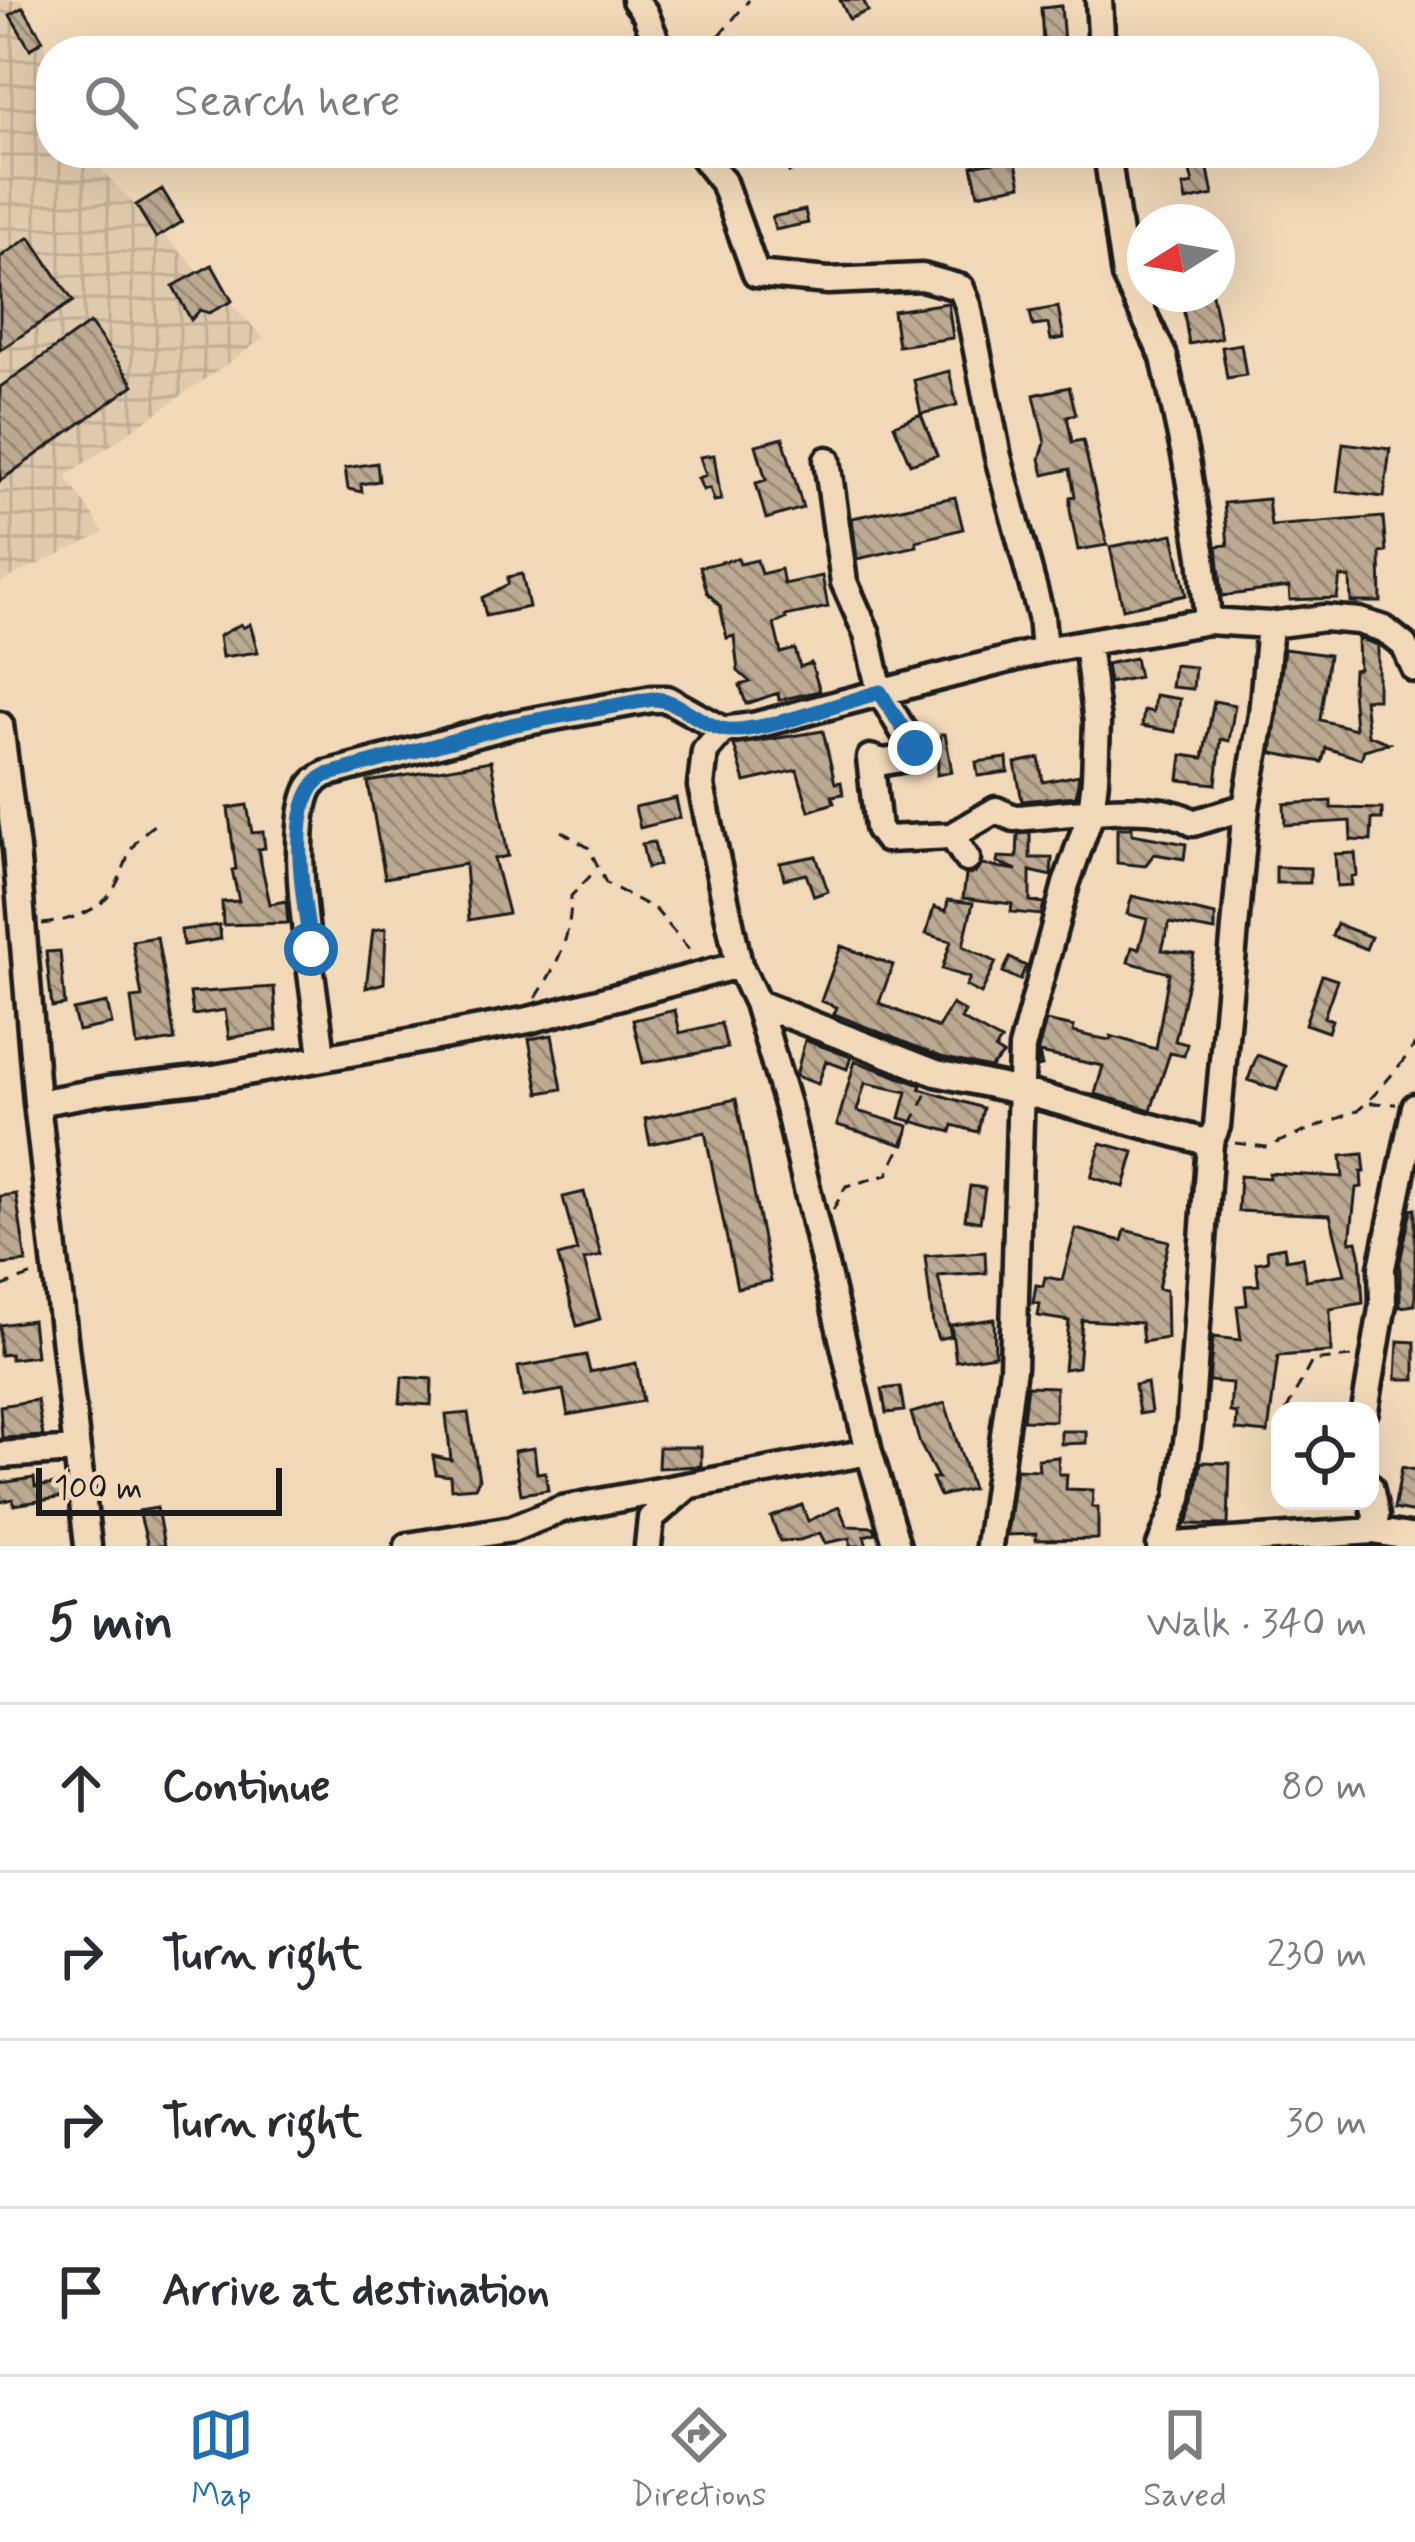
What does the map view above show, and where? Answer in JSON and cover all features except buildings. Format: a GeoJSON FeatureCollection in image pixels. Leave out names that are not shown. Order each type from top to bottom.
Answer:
{"type":"FeatureCollection","features":[{"type":"Feature","properties":{"kind":"street"},"geometry":{"type":"LineString","coordinates":[[634,0],[654,36]]}},
{"type":"Feature","properties":{"kind":"street"},"geometry":{"type":"LineString","coordinates":[[1099,0],[1101,36]]}},
{"type":"Feature","properties":{"kind":"street"},"geometry":{"type":"LineString","coordinates":[[712,168],[723,182],[756,274],[828,281],[922,277],[961,288],[998,457],[1042,616],[1044,650]]}},
{"type":"Feature","properties":{"kind":"street"},"geometry":{"type":"LineString","coordinates":[[1109,168],[1125,276],[1164,357],[1202,556],[1208,621]]}},
{"type":"Feature","properties":{"kind":"street"},"geometry":{"type":"LineString","coordinates":[[827,460],[841,566],[867,634],[880,692],[917,756],[884,762],[870,758],[878,828],[886,839],[952,836],[996,810],[1014,818],[1166,813],[1182,815],[1193,823],[1246,807]]}},
{"type":"Feature","properties":{"kind":"street"},"geometry":{"type":"LineString","coordinates":[[897,1546],[869,1452],[822,1238],[757,1003],[739,965],[700,786],[705,751],[723,730],[795,717],[1044,650],[1208,621],[1270,626],[1324,618],[1359,621],[1384,629],[1404,645],[1415,669]]}},
{"type":"Feature","properties":{"kind":"street"},"geometry":{"type":"LineString","coordinates":[[1270,626],[1262,715],[1246,807],[1217,1126],[1211,1141],[1187,1440],[1179,1498],[1160,1546],[1373,1531],[1415,1538]]}},
{"type":"Feature","properties":{"kind":"street"},"geometry":{"type":"LineString","coordinates":[[988,1546],[1013,1368],[1022,1048],[1066,884],[1091,813],[1097,722],[1087,644]]}},
{"type":"Feature","properties":{"kind":"street"},"geometry":{"type":"LineString","coordinates":[[322,1057],[300,868],[306,797],[313,781],[511,725],[621,703],[667,699],[723,730]]}},
{"type":"Feature","properties":{"kind":"street"},"geometry":{"type":"LineString","coordinates":[[0,725],[15,938],[58,1264],[88,1546]]}},
{"type":"Feature","properties":{"kind":"street"},"geometry":{"type":"LineString","coordinates":[[952,836],[967,860]]}},
{"type":"Feature","properties":{"kind":"street"},"geometry":{"type":"LineString","coordinates":[[37,1103],[124,1087],[214,1078],[514,1022],[739,965]]}},
{"type":"Feature","properties":{"kind":"street"},"geometry":{"type":"LineString","coordinates":[[757,1003],[936,1073],[1020,1090],[1211,1141]]}},
{"type":"Feature","properties":{"kind":"street"},"geometry":{"type":"LineString","coordinates":[[1367,1402],[1383,1303],[1382,1268],[1415,1109]]}},
{"type":"Feature","properties":{"kind":"street"},"geometry":{"type":"LineString","coordinates":[[0,1455],[77,1450]]}},
{"type":"Feature","properties":{"kind":"street"},"geometry":{"type":"LineString","coordinates":[[409,1546],[512,1529],[562,1509],[869,1452]]}},
{"type":"Feature","properties":{"kind":"street"},"geometry":{"type":"LineString","coordinates":[[648,1546],[651,1518],[689,1486]]}},
{"type":"Feature","properties":{"kind":"street"},"geometry":{"type":"LineString","coordinates":[[622,1497],[638,1504],[651,1518]]}},
{"type":"Feature","properties":{"kind":"street"},"geometry":{"type":"LineString","coordinates":[[1373,1531],[1375,1510]]}},
{"type":"Feature","properties":{"kind":"path"},"geometry":{"type":"LineString","coordinates":[[715,36],[749,0]]}},
{"type":"Feature","properties":{"kind":"path"},"geometry":{"type":"LineString","coordinates":[[15,938],[104,901],[128,850],[157,823]]}},
{"type":"Feature","properties":{"kind":"path"},"geometry":{"type":"LineString","coordinates":[[560,831],[589,848],[606,883],[656,910],[710,973]]}},
{"type":"Feature","properties":{"kind":"path"},"geometry":{"type":"LineString","coordinates":[[514,1022],[562,958],[572,929],[572,896],[597,869]]}},
{"type":"Feature","properties":{"kind":"path"},"geometry":{"type":"LineString","coordinates":[[1368,1104],[1415,1044]]}},
{"type":"Feature","properties":{"kind":"path"},"geometry":{"type":"LineString","coordinates":[[822,1238],[846,1186],[887,1174],[936,1073]]}},
{"type":"Feature","properties":{"kind":"path"},"geometry":{"type":"LineString","coordinates":[[1211,1141],[1266,1147],[1368,1104],[1383,1101],[1415,1109]]}},
{"type":"Feature","properties":{"kind":"path"},"geometry":{"type":"LineString","coordinates":[[0,1287],[58,1264]]}},
{"type":"Feature","properties":{"kind":"path"},"geometry":{"type":"LineString","coordinates":[[1291,1402],[1312,1361],[1376,1354]]}},
{"type":"Feature","properties":{"kind":"shaded area"},"geometry":{"type":"Polygon","coordinates":[[[0,0],[22,0],[39,36],[36,168],[102,168],[264,338],[66,476],[104,533],[0,582],[0,0]]]}},
{"type":"Feature","properties":{"kind":"route"},"geometry":{"type":"LineString","coordinates":[[311,949],[300,842],[306,797],[313,781],[326,775],[511,725],[652,699],[667,699],[723,730],[795,717],[880,692],[915,748]]}}]}
